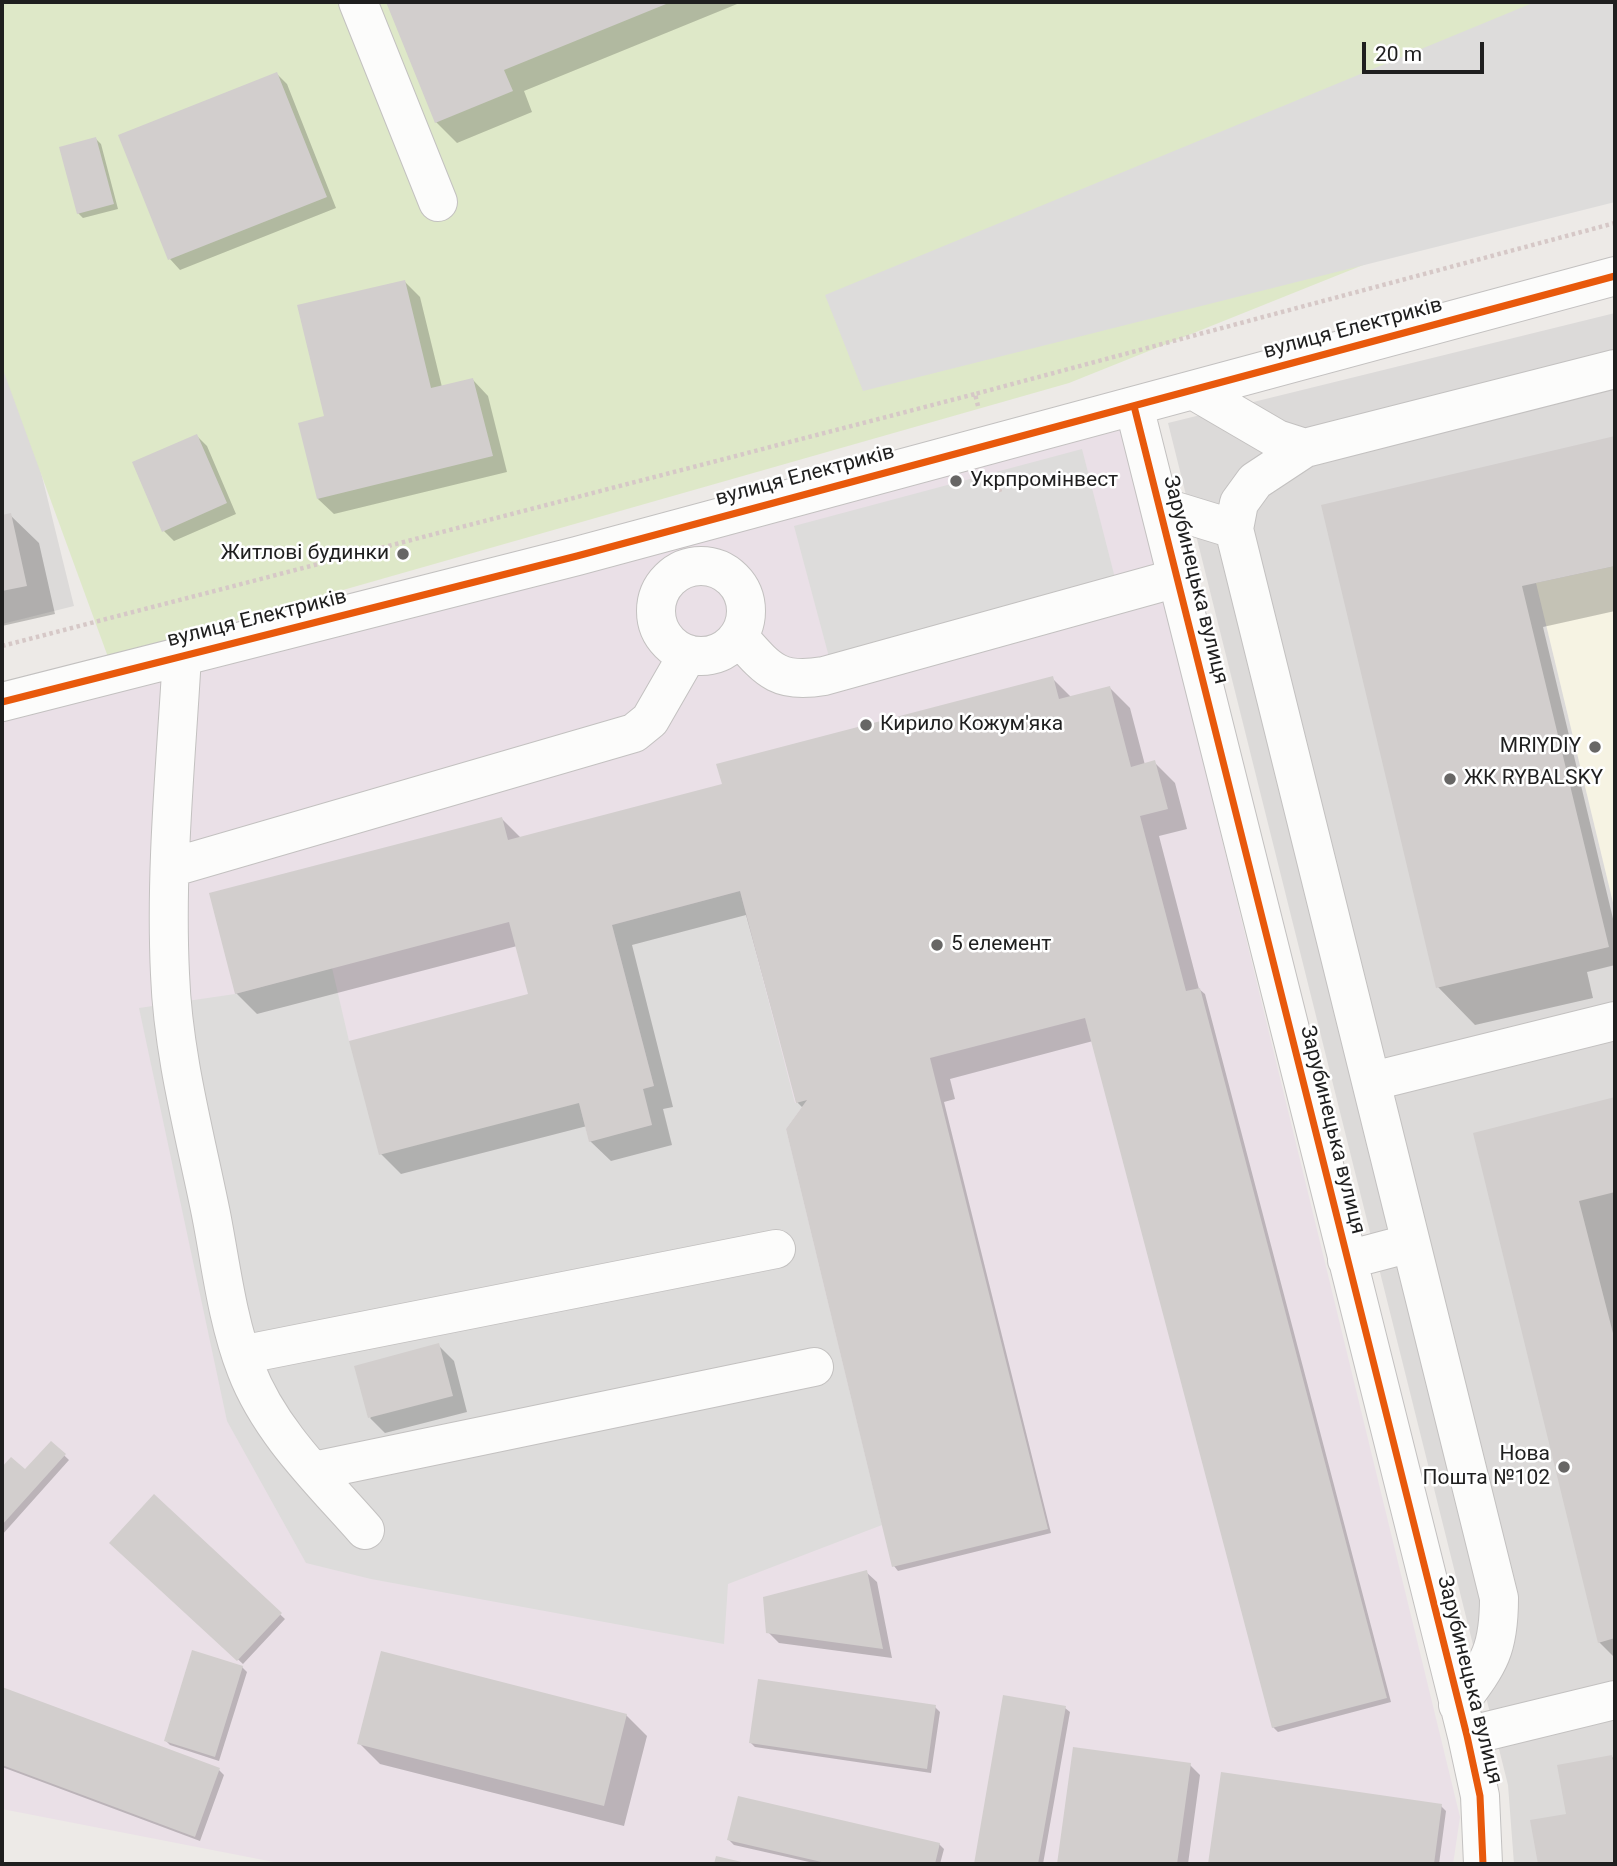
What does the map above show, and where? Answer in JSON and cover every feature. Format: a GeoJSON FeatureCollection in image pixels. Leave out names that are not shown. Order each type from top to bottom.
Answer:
{"type":"FeatureCollection","features":[{"type":"Feature","properties":{"kind":"street"},"geometry":{"type":"LineString","coordinates":[[358,2],[438,202]]}},
{"type":"Feature","properties":{"kind":"street","name":"вулиця Електриків"},"geometry":{"type":"LineString","coordinates":[[2,702],[678,529],[1615,276]]}},
{"type":"Feature","properties":{"kind":"street"},"geometry":{"type":"LineString","coordinates":[[1462,1720],[1488,1665],[1499,1634],[1499,1598],[1234,529],[1239,503],[1255,481],[1305,448],[1615,369]]}},
{"type":"Feature","properties":{"kind":"street"},"geometry":{"type":"LineString","coordinates":[[1193,390],[1277,439],[1305,448]]}},
{"type":"Feature","properties":{"kind":"street","name":"Зарубинецька вулиця"},"geometry":{"type":"LineString","coordinates":[[1133,405],[1462,1720],[1479,1796],[1483,1864]]}},
{"type":"Feature","properties":{"kind":"street"},"geometry":{"type":"LineString","coordinates":[[1159,506],[1234,529]]}},
{"type":"Feature","properties":{"kind":"street"},"geometry":{"type":"LineString","coordinates":[[678,529],[687,567]]}},
{"type":"Feature","properties":{"kind":"street"},"geometry":{"type":"LineString","coordinates":[[706,565],[724,571],[738,584],[746,601],[746,620],[739,637],[724,650],[707,656],[688,654],[671,645],[660,629],[656,611],[660,593],[671,577],[687,567],[706,565]]}},
{"type":"Feature","properties":{"kind":"street"},"geometry":{"type":"LineString","coordinates":[[739,637],[764,665],[778,675],[799,680],[824,676],[1177,578]]}},
{"type":"Feature","properties":{"kind":"street"},"geometry":{"type":"LineString","coordinates":[[170,868],[634,733],[650,720],[688,654]]}},
{"type":"Feature","properties":{"kind":"street"},"geometry":{"type":"LineString","coordinates":[[182,656],[170,868],[170,974],[178,1048],[242,1355],[264,1404],[290,1445],[365,1530]]}},
{"type":"Feature","properties":{"kind":"street"},"geometry":{"type":"LineString","coordinates":[[1373,1081],[1615,1021]]}},
{"type":"Feature","properties":{"kind":"street"},"geometry":{"type":"LineString","coordinates":[[1347,1260],[1411,1243]]}},
{"type":"Feature","properties":{"kind":"street"},"geometry":{"type":"LineString","coordinates":[[242,1355],[776,1249]]}},
{"type":"Feature","properties":{"kind":"street"},"geometry":{"type":"LineString","coordinates":[[313,1471],[814,1367]]}},
{"type":"Feature","properties":{"kind":"street"},"geometry":{"type":"LineString","coordinates":[[1462,1720],[1615,1700]]}},
{"type":"Feature","properties":{"kind":"path"},"geometry":{"type":"LineString","coordinates":[[2,646],[975,394],[1615,223]]}},
{"type":"Feature","properties":{"kind":"path"},"geometry":{"type":"LineString","coordinates":[[975,394],[1000,492]]}},
{"type":"Feature","properties":{"kind":"shaded area"},"geometry":{"type":"Polygon","coordinates":[[[1535,2],[1615,2],[1615,202],[863,391],[825,295],[1535,2]]]}},
{"type":"Feature","properties":{"kind":"shaded area"},"geometry":{"type":"Polygon","coordinates":[[[1615,313],[1615,1864],[1514,1864],[1508,1785],[1168,423],[1615,313]]]}},
{"type":"Feature","properties":{"kind":"shaded area"},"geometry":{"type":"Polygon","coordinates":[[[2,314],[74,606],[2,624],[2,314]]]}},
{"type":"Feature","properties":{"kind":"shaded area"},"geometry":{"type":"Polygon","coordinates":[[[1120,421],[1460,1817],[1453,1864],[284,1864],[2,1809],[2,720],[1120,421]]]}},
{"type":"Feature","properties":{"kind":"shaded area"},"geometry":{"type":"Polygon","coordinates":[[[1082,449],[1116,582],[829,657],[794,526],[1082,449]]]}},
{"type":"Feature","properties":{"kind":"shaded area","name":"MRIYDIY"},"geometry":{"type":"Polygon","coordinates":[[[1615,566],[1615,911],[1536,583],[1615,566]]]}},
{"type":"Feature","properties":{"kind":"shaded area"},"geometry":{"type":"Polygon","coordinates":[[[740,891],[795,1103],[807,1100],[786,1129],[882,1525],[728,1584],[724,1644],[371,1579],[306,1563],[227,1421],[139,1008],[235,994],[332,968],[349,1041],[579,1103],[589,1141],[652,1125],[643,1089],[654,1086],[612,925],[740,891]]]}},
{"type":"Feature","properties":{"kind":"green space"},"geometry":{"type":"Polygon","coordinates":[[[2,2],[1615,2],[1615,164],[1069,383],[108,657],[2,367],[2,2]]]}},
{"type":"Feature","properties":{"kind":"building"},"geometry":{"type":"Polygon","coordinates":[[[386,2],[671,2],[504,70],[513,91],[435,123],[386,2]]]}},
{"type":"Feature","properties":{"kind":"building"},"geometry":{"type":"Polygon","coordinates":[[[277,72],[327,197],[168,260],[118,135],[277,72]]]}},
{"type":"Feature","properties":{"kind":"building"},"geometry":{"type":"Polygon","coordinates":[[[96,137],[114,204],[77,214],[59,147],[96,137]]]}},
{"type":"Feature","properties":{"kind":"building"},"geometry":{"type":"Polygon","coordinates":[[[405,280],[431,388],[473,378],[493,456],[317,499],[298,423],[324,416],[297,305],[405,280]]]}},
{"type":"Feature","properties":{"kind":"building"},"geometry":{"type":"Polygon","coordinates":[[[197,434],[227,503],[162,532],[132,462],[197,434]]]}},
{"type":"Feature","properties":{"kind":"building","name":"ЖК RYBALSKY"},"geometry":{"type":"Polygon","coordinates":[[[1615,436],[1615,566],[1522,586],[1609,947],[1436,988],[1321,505],[1615,436]]]}},
{"type":"Feature","properties":{"kind":"building"},"geometry":{"type":"Polygon","coordinates":[[[11,513],[27,586],[2,591],[2,515],[11,513]]]}},
{"type":"Feature","properties":{"kind":"building"},"geometry":{"type":"Polygon","coordinates":[[[1053,676],[1059,699],[1110,686],[1131,767],[1155,760],[1168,809],[1140,816],[1186,991],[1200,988],[1387,1698],[1272,1728],[1085,1018],[930,1058],[1048,1529],[892,1567],[786,1129],[807,1100],[796,1103],[740,891],[612,925],[654,1086],[643,1089],[652,1125],[589,1142],[579,1103],[379,1155],[349,1041],[528,994],[509,922],[235,994],[209,893],[502,817],[508,840],[722,784],[716,764],[1053,676]]]}},
{"type":"Feature","properties":{"kind":"building"},"geometry":{"type":"Polygon","coordinates":[[[1615,1097],[1615,1192],[1579,1201],[1615,1341],[1615,1638],[1598,1643],[1473,1133],[1615,1097]]]}},
{"type":"Feature","properties":{"kind":"building"},"geometry":{"type":"Polygon","coordinates":[[[439,1343],[453,1396],[368,1418],[354,1366],[439,1343]]]}},
{"type":"Feature","properties":{"kind":"building"},"geometry":{"type":"Polygon","coordinates":[[[51,1441],[66,1454],[2,1525],[2,1467],[11,1457],[25,1469],[51,1441]]]}},
{"type":"Feature","properties":{"kind":"building"},"geometry":{"type":"Polygon","coordinates":[[[154,1494],[282,1613],[237,1661],[109,1543],[154,1494]]]}},
{"type":"Feature","properties":{"kind":"building"},"geometry":{"type":"Polygon","coordinates":[[[867,1570],[883,1649],[766,1633],[763,1597],[867,1570]]]}},
{"type":"Feature","properties":{"kind":"building"},"geometry":{"type":"Polygon","coordinates":[[[192,1650],[243,1666],[215,1757],[164,1741],[192,1650]]]}},
{"type":"Feature","properties":{"kind":"building"},"geometry":{"type":"Polygon","coordinates":[[[381,1651],[627,1714],[604,1806],[357,1744],[381,1651]]]}},
{"type":"Feature","properties":{"kind":"building"},"geometry":{"type":"Polygon","coordinates":[[[758,1679],[936,1705],[927,1769],[749,1743],[758,1679]]]}},
{"type":"Feature","properties":{"kind":"building"},"geometry":{"type":"Polygon","coordinates":[[[2,1687],[220,1768],[195,1837],[2,1765],[2,1687]]]}},
{"type":"Feature","properties":{"kind":"building"},"geometry":{"type":"Polygon","coordinates":[[[1003,1695],[1066,1706],[1038,1864],[974,1864],[1003,1695]]]}},
{"type":"Feature","properties":{"kind":"building"},"geometry":{"type":"Polygon","coordinates":[[[1073,1747],[1191,1763],[1177,1864],[1057,1864],[1073,1747]]]}},
{"type":"Feature","properties":{"kind":"building"},"geometry":{"type":"Polygon","coordinates":[[[1612,1755],[1615,1771],[1615,1864],[1538,1864],[1530,1820],[1566,1814],[1557,1765],[1612,1755]]]}},
{"type":"Feature","properties":{"kind":"building"},"geometry":{"type":"Polygon","coordinates":[[[1221,1772],[1442,1804],[1434,1864],[1208,1864],[1221,1772]]]}},
{"type":"Feature","properties":{"kind":"building"},"geometry":{"type":"Polygon","coordinates":[[[738,1796],[940,1843],[935,1864],[830,1864],[727,1840],[738,1796]]]}},
{"type":"Feature","properties":{"kind":"building"},"geometry":{"type":"Polygon","coordinates":[[[716,1856],[746,1863],[746,1864],[714,1864],[716,1856]]]}},
{"type":"Feature","properties":{"kind":"cycle path"},"geometry":{"type":"LineString","coordinates":[[2,702],[577,556],[1615,276]]}},
{"type":"Feature","properties":{"kind":"cycle path"},"geometry":{"type":"LineString","coordinates":[[1134,406],[1467,1736],[1480,1796],[1483,1864]]}},
{"type":"Feature","properties":{"kind":"place","name":"Укрпромінвест"},"geometry":{"type":"Point","coordinates":[956,481]}},
{"type":"Feature","properties":{"kind":"place","name":"Житлові будинки"},"geometry":{"type":"Point","coordinates":[403,554]}},
{"type":"Feature","properties":{"kind":"place","name":"Кирило Кожум'яка"},"geometry":{"type":"Point","coordinates":[866,725]}},
{"type":"Feature","properties":{"kind":"place","name":"MRIYDIY"},"geometry":{"type":"Point","coordinates":[1595,747]}},
{"type":"Feature","properties":{"kind":"place","name":"ЖК RYBALSKY"},"geometry":{"type":"Point","coordinates":[1450,779]}},
{"type":"Feature","properties":{"kind":"place","name":"5 елемент"},"geometry":{"type":"Point","coordinates":[937,945]}},
{"type":"Feature","properties":{"kind":"place","name":"Нова Пошта №102"},"geometry":{"type":"Point","coordinates":[1564,1467]}}]}
